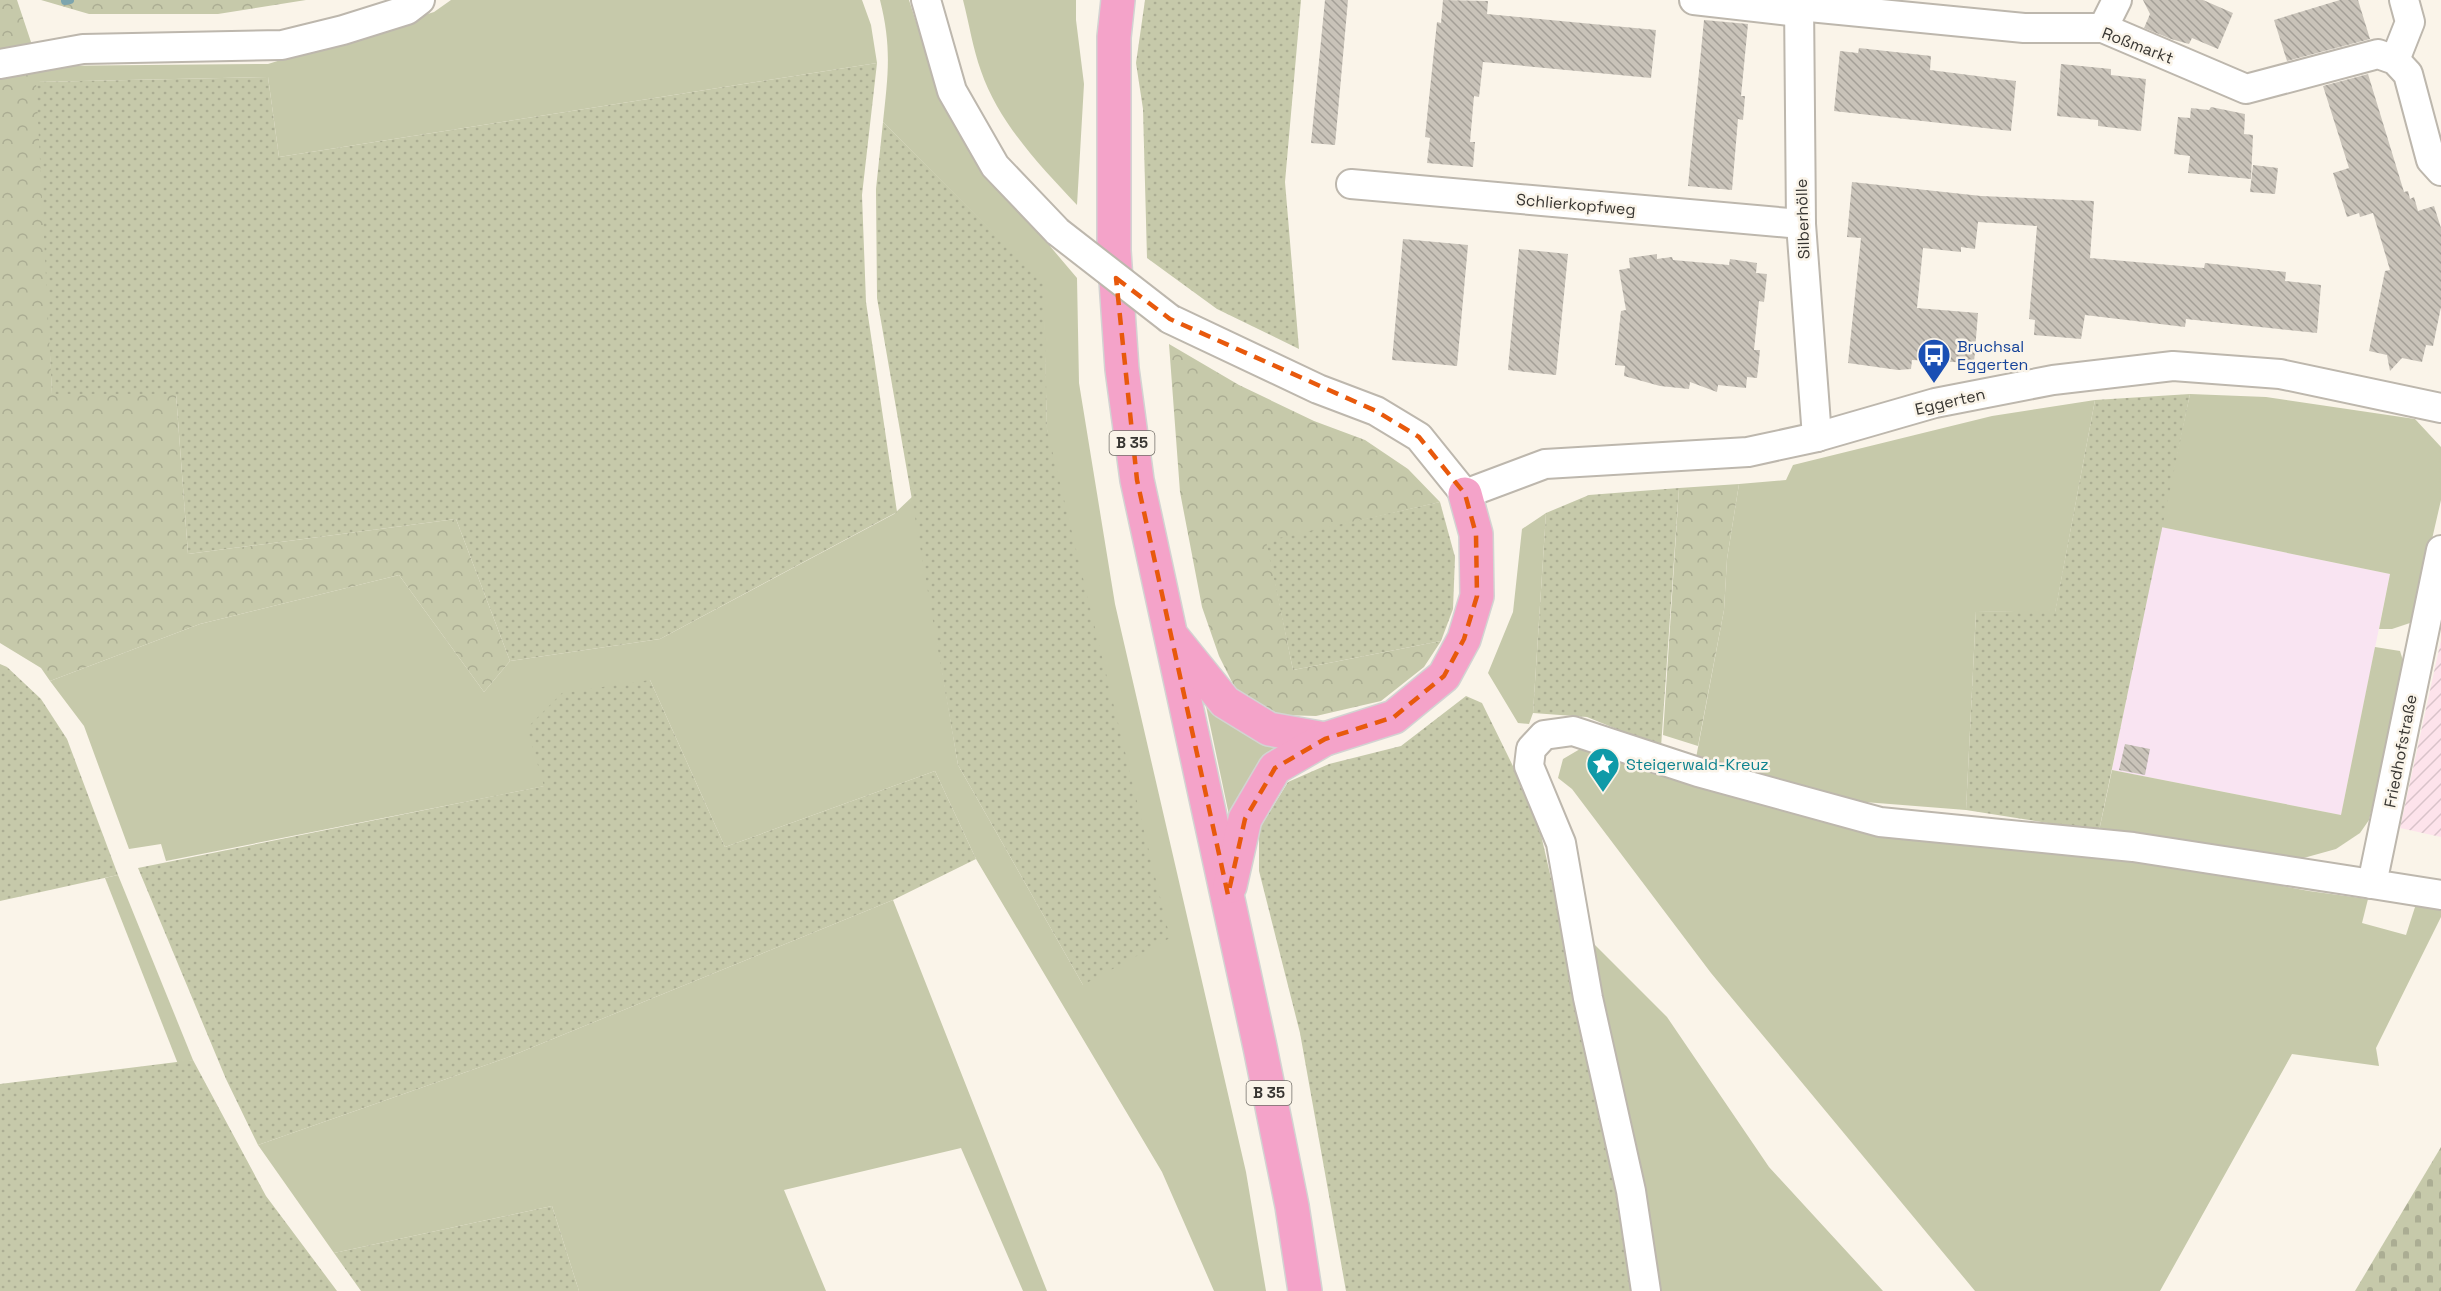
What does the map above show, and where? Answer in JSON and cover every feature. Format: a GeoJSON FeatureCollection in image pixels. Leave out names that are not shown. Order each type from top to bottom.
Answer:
{"type":"FeatureCollection","features":[{"type":"Feature","properties":{"kind":"main road","name":"B 35"},"geometry":{"type":"LineString","coordinates":[[1118,0],[1114,37],[1114,251],[1122,369],[1137,480],[1228,895],[1292,1206],[1305,1291]]}},
{"type":"Feature","properties":{"kind":"main road"},"geometry":{"type":"LineString","coordinates":[[1228,895],[1245,819],[1275,768],[1325,739],[1394,717],[1444,676],[1464,639],[1477,596],[1476,534],[1465,494]]}},
{"type":"Feature","properties":{"kind":"main road"},"geometry":{"type":"LineString","coordinates":[[1169,632],[1225,702],[1269,729],[1325,739]]}},
{"type":"Feature","properties":{"kind":"street"},"geometry":{"type":"LineString","coordinates":[[0,64],[83,49],[282,45],[396,13],[420,0]]}},
{"type":"Feature","properties":{"kind":"street"},"geometry":{"type":"LineString","coordinates":[[926,0],[952,91],[995,166],[1058,232],[1170,319],[1318,389],[1376,411],[1419,437],[1465,494]]}},
{"type":"Feature","properties":{"kind":"street","name":"Roßmarkt"},"geometry":{"type":"LineString","coordinates":[[1694,0],[1799,6],[2024,28],[2103,28],[2246,89],[2378,54],[2395,60]]}},
{"type":"Feature","properties":{"kind":"street"},"geometry":{"type":"LineString","coordinates":[[2103,28],[2117,0]]}},
{"type":"Feature","properties":{"kind":"street"},"geometry":{"type":"LineString","coordinates":[[2404,0],[2410,22],[2395,60],[2408,74],[2431,160],[2441,171]]}},
{"type":"Feature","properties":{"kind":"street","name":"Silberhölle"},"geometry":{"type":"LineString","coordinates":[[1799,6],[1801,224],[1817,437]]}},
{"type":"Feature","properties":{"kind":"street","name":"Schlierkopfweg"},"geometry":{"type":"LineString","coordinates":[[1352,184],[1801,224]]}},
{"type":"Feature","properties":{"kind":"street","name":"Eggerten"},"geometry":{"type":"LineString","coordinates":[[1465,494],[1545,464],[1739,453],[1817,437],[1935,403],[2053,380],[2173,366],[2280,374],[2441,408]]}},
{"type":"Feature","properties":{"kind":"street","name":"Friedhofstraße"},"geometry":{"type":"LineString","coordinates":[[2372,884],[2441,550]]}},
{"type":"Feature","properties":{"kind":"street"},"geometry":{"type":"LineString","coordinates":[[1646,1291],[1631,1191],[1588,998],[1561,843],[1529,766],[1531,750],[1544,735],[1573,731],[1698,772],[1880,822],[2133,847],[2441,894]]}},
{"type":"Feature","properties":{"kind":"highlighted area"},"geometry":{"type":"Polygon","coordinates":[[[1116,278],[1170,319],[1376,411],[1419,437],[1465,494],[1476,534],[1477,596],[1464,639],[1444,676],[1394,717],[1325,739],[1275,768],[1245,819],[1228,895],[1137,480],[1116,278]]]}},
{"type":"Feature","properties":{"kind":"shaded area"},"geometry":{"type":"Polygon","coordinates":[[[2161,527],[2390,574],[2341,815],[2112,770],[2161,527]]]}},
{"type":"Feature","properties":{"kind":"shaded area"},"geometry":{"type":"Polygon","coordinates":[[[2441,640],[2441,837],[2400,828],[2441,640]]]}},
{"type":"Feature","properties":{"kind":"green space"},"geometry":{"type":"Polygon","coordinates":[[[0,0],[17,0],[39,66],[52,394],[176,394],[188,554],[456,519],[510,661],[484,692],[399,575],[200,624],[50,681],[41,668],[0,643],[0,0]]]}},
{"type":"Feature","properties":{"kind":"green space"},"geometry":{"type":"Polygon","coordinates":[[[41,0],[306,0],[218,14],[89,14],[41,0]]]}},
{"type":"Feature","properties":{"kind":"green space"},"geometry":{"type":"Polygon","coordinates":[[[451,0],[862,0],[871,25],[877,63],[279,157],[268,77],[36,82],[39,66],[268,64],[434,12],[451,0]]]}},
{"type":"Feature","properties":{"kind":"green space"},"geometry":{"type":"Polygon","coordinates":[[[880,0],[909,0],[943,106],[971,153],[1077,278],[1079,383],[1115,604],[1246,1172],[1266,1291],[1214,1291],[1162,1172],[976,859],[935,771],[725,847],[650,680],[545,786],[166,861],[161,844],[129,849],[84,726],[50,681],[200,624],[399,575],[484,692],[510,661],[660,639],[894,514],[913,496],[958,765],[1083,985],[1047,429],[1043,283],[883,122],[888,47],[880,0]]]}},
{"type":"Feature","properties":{"kind":"green space"},"geometry":{"type":"Polygon","coordinates":[[[963,0],[1076,0],[1076,20],[1084,84],[1077,205],[1035,159],[998,108],[978,63],[963,0]]]}},
{"type":"Feature","properties":{"kind":"green space"},"geometry":{"type":"Polygon","coordinates":[[[1145,0],[1301,0],[1285,182],[1299,349],[1217,309],[1147,258],[1143,109],[1136,63],[1145,0]]]}},
{"type":"Feature","properties":{"kind":"green space"},"geometry":{"type":"Polygon","coordinates":[[[877,63],[862,195],[866,302],[897,512],[660,639],[510,661],[456,519],[188,554],[176,394],[52,394],[36,82],[268,77],[279,157],[877,63]]]}},
{"type":"Feature","properties":{"kind":"green space"},"geometry":{"type":"Polygon","coordinates":[[[883,122],[1044,283],[1047,429],[1170,938],[1083,985],[958,765],[877,298],[876,189],[883,122]]]}},
{"type":"Feature","properties":{"kind":"green space"},"geometry":{"type":"Polygon","coordinates":[[[1169,344],[1239,385],[1314,421],[1365,440],[1408,469],[1440,502],[1267,542],[1293,670],[1441,641],[1424,667],[1381,701],[1316,716],[1281,715],[1238,694],[1219,656],[1202,607],[1180,492],[1169,344]]]}},
{"type":"Feature","properties":{"kind":"green space"},"geometry":{"type":"Polygon","coordinates":[[[2190,394],[2266,397],[2415,419],[2441,447],[2441,500],[2413,622],[2392,629],[2379,629],[2390,574],[2161,527],[2190,394]]]}},
{"type":"Feature","properties":{"kind":"green space"},"geometry":{"type":"Polygon","coordinates":[[[2190,394],[2099,831],[1966,810],[1976,611],[2055,612],[2095,400],[2190,394]]]}},
{"type":"Feature","properties":{"kind":"green space"},"geometry":{"type":"Polygon","coordinates":[[[2095,400],[2055,613],[1976,611],[1966,810],[1839,800],[1696,758],[1724,610],[1727,559],[1739,484],[1786,480],[1793,465],[1992,416],[2095,400]]]}},
{"type":"Feature","properties":{"kind":"green space"},"geometry":{"type":"Polygon","coordinates":[[[1739,484],[1727,559],[1724,610],[1698,746],[1663,735],[1679,488],[1739,484]]]}},
{"type":"Feature","properties":{"kind":"green space"},"geometry":{"type":"Polygon","coordinates":[[[1679,488],[1661,747],[1587,717],[1533,713],[1546,513],[1589,495],[1679,488]]]}},
{"type":"Feature","properties":{"kind":"green space"},"geometry":{"type":"Polygon","coordinates":[[[1440,502],[1455,557],[1453,609],[1441,641],[1293,670],[1266,541],[1440,502]]]}},
{"type":"Feature","properties":{"kind":"green space"},"geometry":{"type":"Polygon","coordinates":[[[1546,513],[1533,713],[1529,724],[1518,723],[1488,673],[1513,612],[1522,529],[1546,513]]]}},
{"type":"Feature","properties":{"kind":"green space"},"geometry":{"type":"Polygon","coordinates":[[[2375,647],[2400,651],[2406,670],[2369,820],[2360,833],[2336,849],[2300,859],[2147,835],[2099,831],[2112,770],[2341,815],[2375,647]]]}},
{"type":"Feature","properties":{"kind":"green space"},"geometry":{"type":"Polygon","coordinates":[[[0,664],[7,667],[41,699],[67,739],[118,875],[0,901],[0,664]]]}},
{"type":"Feature","properties":{"kind":"green space"},"geometry":{"type":"Polygon","coordinates":[[[650,680],[725,847],[935,771],[976,859],[893,900],[506,1058],[258,1145],[226,1079],[138,868],[544,786],[527,728],[562,693],[650,680]]]}},
{"type":"Feature","properties":{"kind":"green space"},"geometry":{"type":"Polygon","coordinates":[[[1466,696],[1482,703],[1536,813],[1646,1291],[1346,1291],[1300,1033],[1259,871],[1259,829],[1288,782],[1329,764],[1401,746],[1466,696]]]}},
{"type":"Feature","properties":{"kind":"green space"},"geometry":{"type":"Polygon","coordinates":[[[1213,704],[1228,721],[1251,738],[1282,747],[1229,815],[1206,706],[1213,704]]]}},
{"type":"Feature","properties":{"kind":"green space"},"geometry":{"type":"Polygon","coordinates":[[[1580,749],[1873,836],[2134,858],[2309,891],[2368,899],[2362,923],[2406,935],[2416,904],[2441,907],[2441,917],[2376,1048],[2379,1066],[2292,1054],[2160,1291],[1975,1291],[1711,973],[1572,789],[1558,778],[1563,759],[1580,749]]]}},
{"type":"Feature","properties":{"kind":"green space"},"geometry":{"type":"Polygon","coordinates":[[[118,875],[193,1060],[178,1064],[105,878],[118,875]]]}},
{"type":"Feature","properties":{"kind":"green space"},"geometry":{"type":"Polygon","coordinates":[[[893,900],[1047,1291],[1023,1291],[961,1148],[784,1190],[826,1291],[579,1291],[552,1206],[334,1253],[258,1145],[506,1058],[893,900]]]}},
{"type":"Feature","properties":{"kind":"green space"},"geometry":{"type":"Polygon","coordinates":[[[1587,937],[1667,1017],[1769,1167],[1883,1291],[1646,1291],[1587,937]]]}},
{"type":"Feature","properties":{"kind":"green space"},"geometry":{"type":"Polygon","coordinates":[[[193,1060],[266,1196],[337,1291],[0,1291],[0,1084],[193,1060]]]}},
{"type":"Feature","properties":{"kind":"green space"},"geometry":{"type":"Polygon","coordinates":[[[2441,1147],[2441,1291],[2355,1291],[2441,1147]]]}},
{"type":"Feature","properties":{"kind":"green space"},"geometry":{"type":"Polygon","coordinates":[[[552,1206],[579,1291],[361,1291],[334,1253],[552,1206]]]}},
{"type":"Feature","properties":{"kind":"building"},"geometry":{"type":"Polygon","coordinates":[[[1325,0],[1348,0],[1335,145],[1311,143],[1325,0]]]}},
{"type":"Feature","properties":{"kind":"building"},"geometry":{"type":"Polygon","coordinates":[[[1443,0],[1488,1],[1487,14],[1656,30],[1651,78],[1483,62],[1479,97],[1474,96],[1470,142],[1475,142],[1473,167],[1427,163],[1430,138],[1425,137],[1437,22],[1441,23],[1443,0]]]}},
{"type":"Feature","properties":{"kind":"building"},"geometry":{"type":"Polygon","coordinates":[[[2143,0],[2203,0],[2233,13],[2218,49],[2192,38],[2189,44],[2144,28],[2150,14],[2143,0]]]}},
{"type":"Feature","properties":{"kind":"building"},"geometry":{"type":"Polygon","coordinates":[[[2340,0],[2358,0],[2370,39],[2287,61],[2274,20],[2340,0]]]}},
{"type":"Feature","properties":{"kind":"building"},"geometry":{"type":"Polygon","coordinates":[[[1704,20],[1748,24],[1741,96],[1745,96],[1743,120],[1738,119],[1732,190],[1688,186],[1704,20]]]}},
{"type":"Feature","properties":{"kind":"building"},"geometry":{"type":"Polygon","coordinates":[[[1859,48],[1931,56],[1930,70],[2016,81],[2011,131],[1834,111],[1840,51],[1858,53],[1859,48]]]}},
{"type":"Feature","properties":{"kind":"building"},"geometry":{"type":"Polygon","coordinates":[[[2061,64],[2111,69],[2111,75],[2146,79],[2141,131],[2098,126],[2098,120],[2057,116],[2061,64]]]}},
{"type":"Feature","properties":{"kind":"building"},"geometry":{"type":"Polygon","coordinates":[[[2368,74],[2404,192],[2408,191],[2410,199],[2414,197],[2418,211],[2434,206],[2441,228],[2441,307],[2433,346],[2426,345],[2422,362],[2402,358],[2390,371],[2387,355],[2369,351],[2385,271],[2390,270],[2373,213],[2360,217],[2359,213],[2347,217],[2333,173],[2349,168],[2323,86],[2368,74]]]}},
{"type":"Feature","properties":{"kind":"building"},"geometry":{"type":"Polygon","coordinates":[[[2211,107],[2245,114],[2244,134],[2253,135],[2251,179],[2188,173],[2190,156],[2174,154],[2178,117],[2190,118],[2191,108],[2209,110],[2211,107]]]}},
{"type":"Feature","properties":{"kind":"building"},"geometry":{"type":"Polygon","coordinates":[[[2253,165],[2278,168],[2275,194],[2250,192],[2253,165]]]}},
{"type":"Feature","properties":{"kind":"building"},"geometry":{"type":"Polygon","coordinates":[[[1852,182],[1981,196],[2094,201],[2090,258],[2204,268],[2205,263],[2286,272],[2285,281],[2321,285],[2317,333],[2186,319],[2185,327],[2085,315],[2081,339],[2034,335],[2035,320],[2029,319],[2037,226],[1978,222],[1975,249],[1961,247],[1961,252],[1923,248],[1917,308],[1978,313],[1974,363],[1912,360],[1911,369],[1898,370],[1848,363],[1861,238],[1847,237],[1852,182]]]}},
{"type":"Feature","properties":{"kind":"building"},"geometry":{"type":"Polygon","coordinates":[[[1403,239],[1468,245],[1457,366],[1392,360],[1403,239]]]}},
{"type":"Feature","properties":{"kind":"building"},"geometry":{"type":"Polygon","coordinates":[[[1519,249],[1568,254],[1556,375],[1508,370],[1519,249]]]}},
{"type":"Feature","properties":{"kind":"building"},"geometry":{"type":"Polygon","coordinates":[[[1657,254],[1657,259],[1672,257],[1673,260],[1729,265],[1730,259],[1757,263],[1756,273],[1767,274],[1764,302],[1759,301],[1754,350],[1760,350],[1757,378],[1747,377],[1746,388],[1718,385],[1717,392],[1690,382],[1689,389],[1660,386],[1624,376],[1625,366],[1615,365],[1621,311],[1626,310],[1619,270],[1630,268],[1629,258],[1657,254]]]}},
{"type":"Feature","properties":{"kind":"building"},"geometry":{"type":"Polygon","coordinates":[[[2125,744],[2150,749],[2145,775],[2119,770],[2125,744]]]}},
{"type":"Feature","properties":{"kind":"waterway"},"geometry":{"type":"LineString","coordinates":[[65,1],[70,0]]}},
{"type":"Feature","properties":{"kind":"place","name":"Bruchsal Eggerten"},"geometry":{"type":"Point","coordinates":[1934,384]}},
{"type":"Feature","properties":{"kind":"place","name":"Steigerwald-Kreuz"},"geometry":{"type":"Point","coordinates":[1603,793]}}]}
